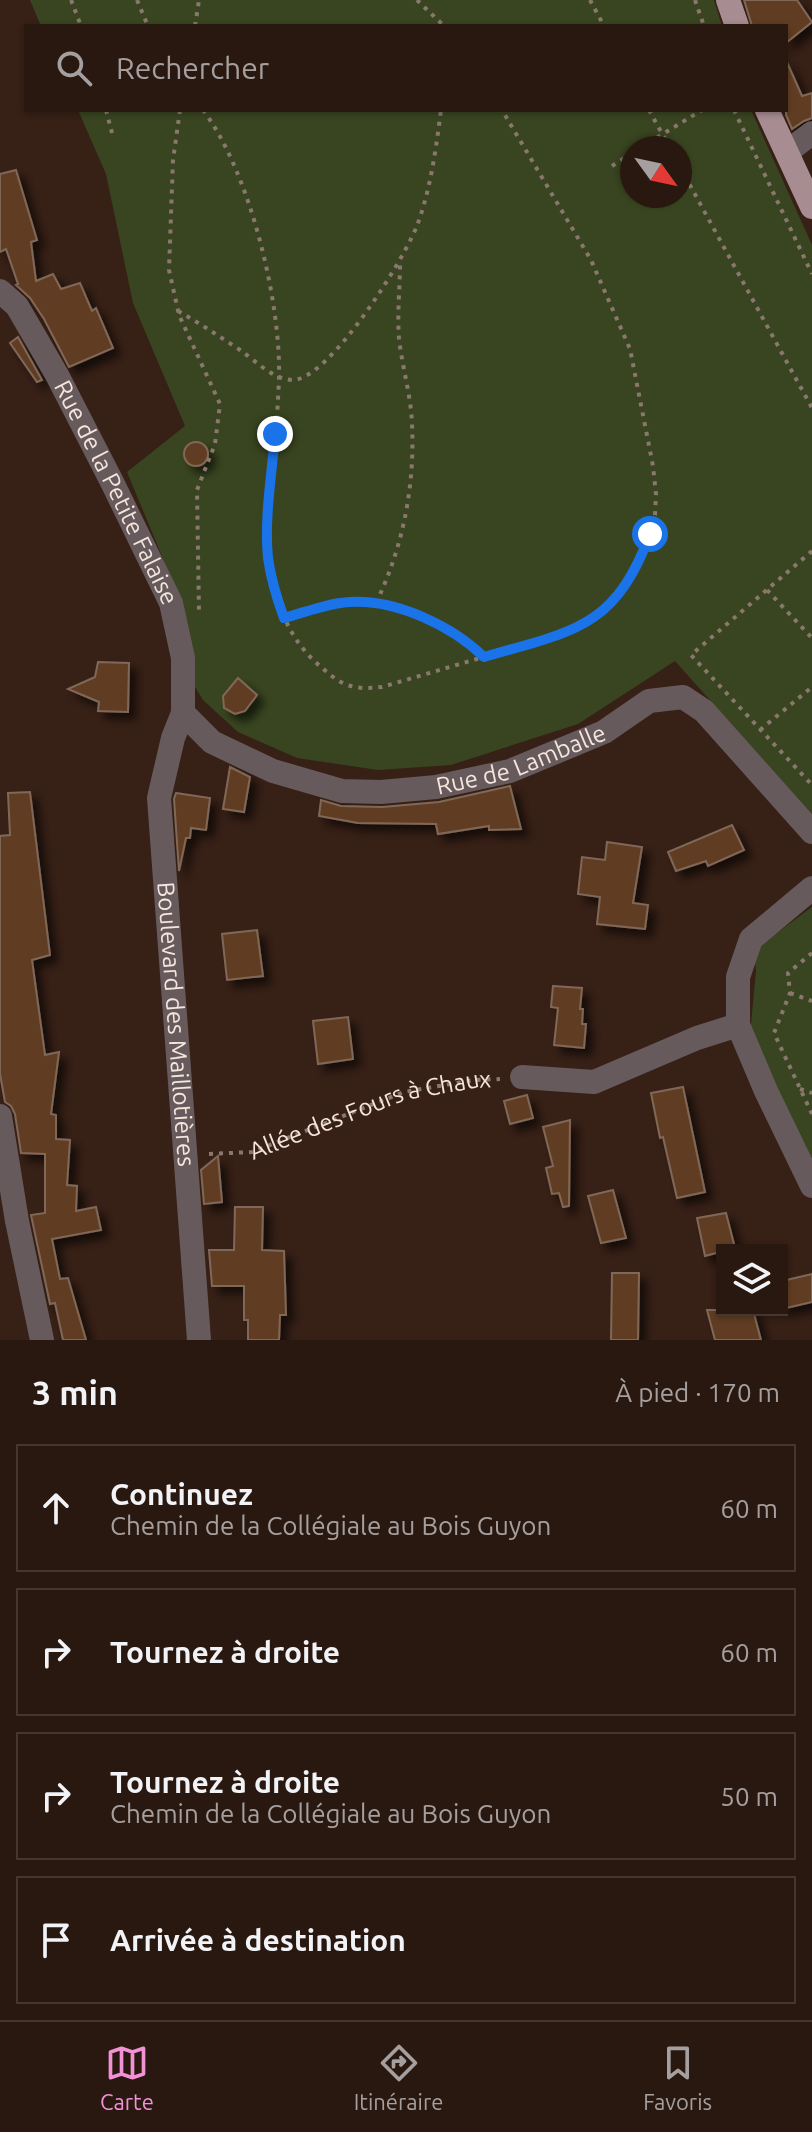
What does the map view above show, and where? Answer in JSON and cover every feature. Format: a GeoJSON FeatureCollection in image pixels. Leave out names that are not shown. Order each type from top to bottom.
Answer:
{"type":"FeatureCollection","features":[{"type":"Feature","properties":{"kind":"main road"},"geometry":{"type":"LineString","coordinates":[[728,0],[736,24]]}},
{"type":"Feature","properties":{"kind":"main road"},"geometry":{"type":"LineString","coordinates":[[768,112],[812,207]]}},
{"type":"Feature","properties":{"kind":"street"},"geometry":{"type":"LineString","coordinates":[[787,152],[812,133]]}},
{"type":"Feature","properties":{"kind":"street","name":"Rue de la Petite Falaise"},"geometry":{"type":"LineString","coordinates":[[0,291],[17,306],[57,375],[171,603],[183,658],[183,713]]}},
{"type":"Feature","properties":{"kind":"street","name":"Rue de Lamballe"},"geometry":{"type":"LineString","coordinates":[[183,713],[212,742],[273,771],[342,791],[381,792],[436,787],[510,771],[604,732],[649,701],[683,697],[704,711],[812,832]]}},
{"type":"Feature","properties":{"kind":"street","name":"Boulevard des Maillotières"},"geometry":{"type":"LineString","coordinates":[[183,713],[173,738],[159,798],[199,1340]]}},
{"type":"Feature","properties":{"kind":"street"},"geometry":{"type":"LineString","coordinates":[[812,888],[751,939],[738,977],[738,1025],[812,1186]]}},
{"type":"Feature","properties":{"kind":"street","name":"Allée des Fours à Chaux"},"geometry":{"type":"LineString","coordinates":[[522,1077],[594,1082],[697,1038],[738,1025]]}},
{"type":"Feature","properties":{"kind":"street"},"geometry":{"type":"LineString","coordinates":[[0,1116],[17,1221],[42,1340]]}},
{"type":"Feature","properties":{"kind":"path"},"geometry":{"type":"LineString","coordinates":[[71,0],[80,24]]}},
{"type":"Feature","properties":{"kind":"path"},"geometry":{"type":"LineString","coordinates":[[137,0],[147,24]]}},
{"type":"Feature","properties":{"kind":"path"},"geometry":{"type":"LineString","coordinates":[[195,24],[199,0]]}},
{"type":"Feature","properties":{"kind":"path"},"geometry":{"type":"LineString","coordinates":[[417,0],[442,24]]}},
{"type":"Feature","properties":{"kind":"path"},"geometry":{"type":"LineString","coordinates":[[590,0],[603,24]]}},
{"type":"Feature","properties":{"kind":"path"},"geometry":{"type":"LineString","coordinates":[[695,0],[703,24]]}},
{"type":"Feature","properties":{"kind":"path"},"geometry":{"type":"LineString","coordinates":[[107,112],[112,133]]}},
{"type":"Feature","properties":{"kind":"path"},"geometry":{"type":"LineString","coordinates":[[180,112],[173,160],[169,270],[178,311],[220,404],[215,444],[197,490],[200,616]]}},
{"type":"Feature","properties":{"kind":"path"},"geometry":{"type":"LineString","coordinates":[[204,112],[224,146],[254,218],[276,323],[279,377],[267,538],[274,587],[296,642],[335,679],[366,688],[382,687],[585,625],[611,604],[627,585],[642,557],[655,515],[656,494],[647,432],[630,349],[591,260],[503,112]]}},
{"type":"Feature","properties":{"kind":"path"},"geometry":{"type":"LineString","coordinates":[[178,311],[279,377],[300,379],[322,366],[400,262],[417,225],[427,192],[441,112]]}},
{"type":"Feature","properties":{"kind":"path"},"geometry":{"type":"LineString","coordinates":[[650,112],[662,135],[699,112]]}},
{"type":"Feature","properties":{"kind":"path"},"geometry":{"type":"LineString","coordinates":[[735,112],[812,274]]}},
{"type":"Feature","properties":{"kind":"path"},"geometry":{"type":"LineString","coordinates":[[612,166],[620,161]]}},
{"type":"Feature","properties":{"kind":"path"},"geometry":{"type":"LineString","coordinates":[[692,189],[812,408]]}},
{"type":"Feature","properties":{"kind":"path"},"geometry":{"type":"LineString","coordinates":[[376,603],[389,577],[406,518],[411,473],[412,421],[399,335],[400,262]]}},
{"type":"Feature","properties":{"kind":"path"},"geometry":{"type":"LineString","coordinates":[[812,551],[691,655],[812,785]]}},
{"type":"Feature","properties":{"kind":"path"},"geometry":{"type":"LineString","coordinates":[[767,590],[812,638]]}},
{"type":"Feature","properties":{"kind":"path"},"geometry":{"type":"LineString","coordinates":[[284,618],[348,602],[376,603],[427,619],[447,629],[484,657]]}},
{"type":"Feature","properties":{"kind":"path"},"geometry":{"type":"LineString","coordinates":[[760,730],[812,687]]}},
{"type":"Feature","properties":{"kind":"path"},"geometry":{"type":"LineString","coordinates":[[812,953],[788,973],[790,993],[774,1033],[812,1114]]}},
{"type":"Feature","properties":{"kind":"path"},"geometry":{"type":"LineString","coordinates":[[790,993],[812,1001]]}},
{"type":"Feature","properties":{"kind":"path","name":"Allée des Fours à Chaux"},"geometry":{"type":"LineString","coordinates":[[184,1156],[252,1152],[404,1092],[474,1080],[522,1077]]}},
{"type":"Feature","properties":{"kind":"path"},"geometry":{"type":"LineString","coordinates":[[800,1089],[812,1093]]}},
{"type":"Feature","properties":{"kind":"green space"},"geometry":{"type":"Polygon","coordinates":[[[30,0],[714,0],[721,24],[40,24],[30,0]]]}},
{"type":"Feature","properties":{"kind":"green space"},"geometry":{"type":"Polygon","coordinates":[[[79,112],[752,112],[812,245],[812,814],[675,661],[578,724],[451,765],[378,770],[297,758],[238,732],[203,700],[195,687],[179,597],[127,472],[185,426],[133,303],[106,174],[79,112]]]}},
{"type":"Feature","properties":{"kind":"green space"},"geometry":{"type":"Polygon","coordinates":[[[812,907],[812,1162],[750,1034],[756,971],[754,950],[812,907]]]}},
{"type":"Feature","properties":{"kind":"building"},"geometry":{"type":"Polygon","coordinates":[[[744,0],[797,0],[812,22],[788,41],[788,24],[751,24],[744,0]]]}},
{"type":"Feature","properties":{"kind":"building"},"geometry":{"type":"Polygon","coordinates":[[[788,64],[802,96],[812,93],[812,118],[792,129],[786,115],[788,64]]]}},
{"type":"Feature","properties":{"kind":"building"},"geometry":{"type":"Polygon","coordinates":[[[16,170],[37,240],[31,242],[36,281],[53,274],[61,289],[80,283],[92,311],[96,308],[113,348],[69,367],[44,319],[30,298],[16,285],[6,249],[0,252],[0,174],[16,170]]]}},
{"type":"Feature","properties":{"kind":"building"},"geometry":{"type":"Polygon","coordinates":[[[18,337],[42,380],[37,382],[10,343],[18,337]]]}},
{"type":"Feature","properties":{"kind":"building"},"geometry":{"type":"Polygon","coordinates":[[[191,442],[201,442],[208,449],[208,459],[201,466],[191,466],[184,459],[184,449],[191,442]]]}},
{"type":"Feature","properties":{"kind":"building"},"geometry":{"type":"Polygon","coordinates":[[[98,662],[129,663],[128,712],[98,711],[99,702],[68,689],[95,677],[98,662]]]}},
{"type":"Feature","properties":{"kind":"building"},"geometry":{"type":"Polygon","coordinates":[[[238,678],[257,695],[245,711],[235,714],[224,708],[223,696],[238,678]]]}},
{"type":"Feature","properties":{"kind":"building"},"geometry":{"type":"Polygon","coordinates":[[[230,767],[250,777],[244,812],[223,809],[230,767]]]}},
{"type":"Feature","properties":{"kind":"building"},"geometry":{"type":"Polygon","coordinates":[[[510,786],[521,829],[489,830],[489,826],[438,834],[436,824],[358,823],[319,816],[321,800],[341,806],[382,807],[439,802],[510,786]]]}},
{"type":"Feature","properties":{"kind":"building"},"geometry":{"type":"Polygon","coordinates":[[[30,792],[50,955],[32,960],[45,1055],[59,1052],[51,1114],[56,1115],[56,1139],[70,1140],[67,1185],[77,1186],[76,1211],[96,1207],[101,1230],[52,1239],[60,1279],[68,1278],[86,1340],[63,1340],[55,1303],[50,1304],[31,1215],[45,1213],[45,1154],[21,1153],[15,1114],[5,1102],[0,1074],[0,836],[10,835],[8,793],[30,792]]]}},
{"type":"Feature","properties":{"kind":"building"},"geometry":{"type":"Polygon","coordinates":[[[176,793],[210,798],[206,830],[191,828],[179,871],[174,799],[176,793]]]}},
{"type":"Feature","properties":{"kind":"building"},"geometry":{"type":"Polygon","coordinates":[[[732,825],[744,850],[708,866],[706,861],[676,871],[668,852],[732,825]]]}},
{"type":"Feature","properties":{"kind":"building"},"geometry":{"type":"Polygon","coordinates":[[[607,842],[642,847],[633,903],[648,905],[645,929],[597,924],[600,897],[578,894],[582,857],[605,860],[607,842]]]}},
{"type":"Feature","properties":{"kind":"building"},"geometry":{"type":"Polygon","coordinates":[[[257,930],[263,976],[227,980],[222,934],[257,930]]]}},
{"type":"Feature","properties":{"kind":"building"},"geometry":{"type":"Polygon","coordinates":[[[553,986],[582,988],[580,1009],[583,1009],[582,1024],[586,1024],[584,1048],[554,1045],[558,1008],[551,1007],[553,986]]]}},
{"type":"Feature","properties":{"kind":"building"},"geometry":{"type":"Polygon","coordinates":[[[348,1017],[353,1059],[318,1064],[313,1021],[348,1017]]]}},
{"type":"Feature","properties":{"kind":"building"},"geometry":{"type":"Polygon","coordinates":[[[683,1087],[705,1192],[677,1198],[651,1093],[683,1087]]]}},
{"type":"Feature","properties":{"kind":"building"},"geometry":{"type":"Polygon","coordinates":[[[527,1095],[533,1118],[510,1124],[504,1101],[527,1095]]]}},
{"type":"Feature","properties":{"kind":"building"},"geometry":{"type":"Polygon","coordinates":[[[570,1120],[569,1206],[563,1207],[559,1193],[552,1194],[546,1168],[553,1166],[543,1127],[570,1120]]]}},
{"type":"Feature","properties":{"kind":"building"},"geometry":{"type":"Polygon","coordinates":[[[218,1156],[222,1202],[204,1204],[201,1170],[218,1156]]]}},
{"type":"Feature","properties":{"kind":"building"},"geometry":{"type":"Polygon","coordinates":[[[613,1190],[626,1238],[601,1243],[588,1196],[613,1190]]]}},
{"type":"Feature","properties":{"kind":"building"},"geometry":{"type":"Polygon","coordinates":[[[235,1207],[263,1207],[262,1250],[284,1251],[286,1315],[280,1315],[279,1340],[248,1340],[248,1320],[244,1320],[244,1286],[212,1286],[209,1250],[234,1250],[235,1207]]]}},
{"type":"Feature","properties":{"kind":"building"},"geometry":{"type":"Polygon","coordinates":[[[726,1213],[734,1244],[716,1244],[716,1253],[705,1256],[697,1218],[726,1213]]]}},
{"type":"Feature","properties":{"kind":"building"},"geometry":{"type":"Polygon","coordinates":[[[612,1273],[639,1273],[638,1340],[611,1340],[612,1273]]]}},
{"type":"Feature","properties":{"kind":"building"},"geometry":{"type":"Polygon","coordinates":[[[812,1274],[812,1302],[788,1308],[788,1280],[812,1274]]]}},
{"type":"Feature","properties":{"kind":"building"},"geometry":{"type":"Polygon","coordinates":[[[707,1310],[716,1310],[716,1316],[755,1316],[761,1340],[715,1340],[707,1310]]]}},
{"type":"Feature","properties":{"kind":"route"},"geometry":{"type":"LineString","coordinates":[[275,434],[268,560],[284,618],[348,602],[376,603],[427,619],[447,629],[484,657],[585,625],[611,604],[627,585],[650,534]]}}]}
